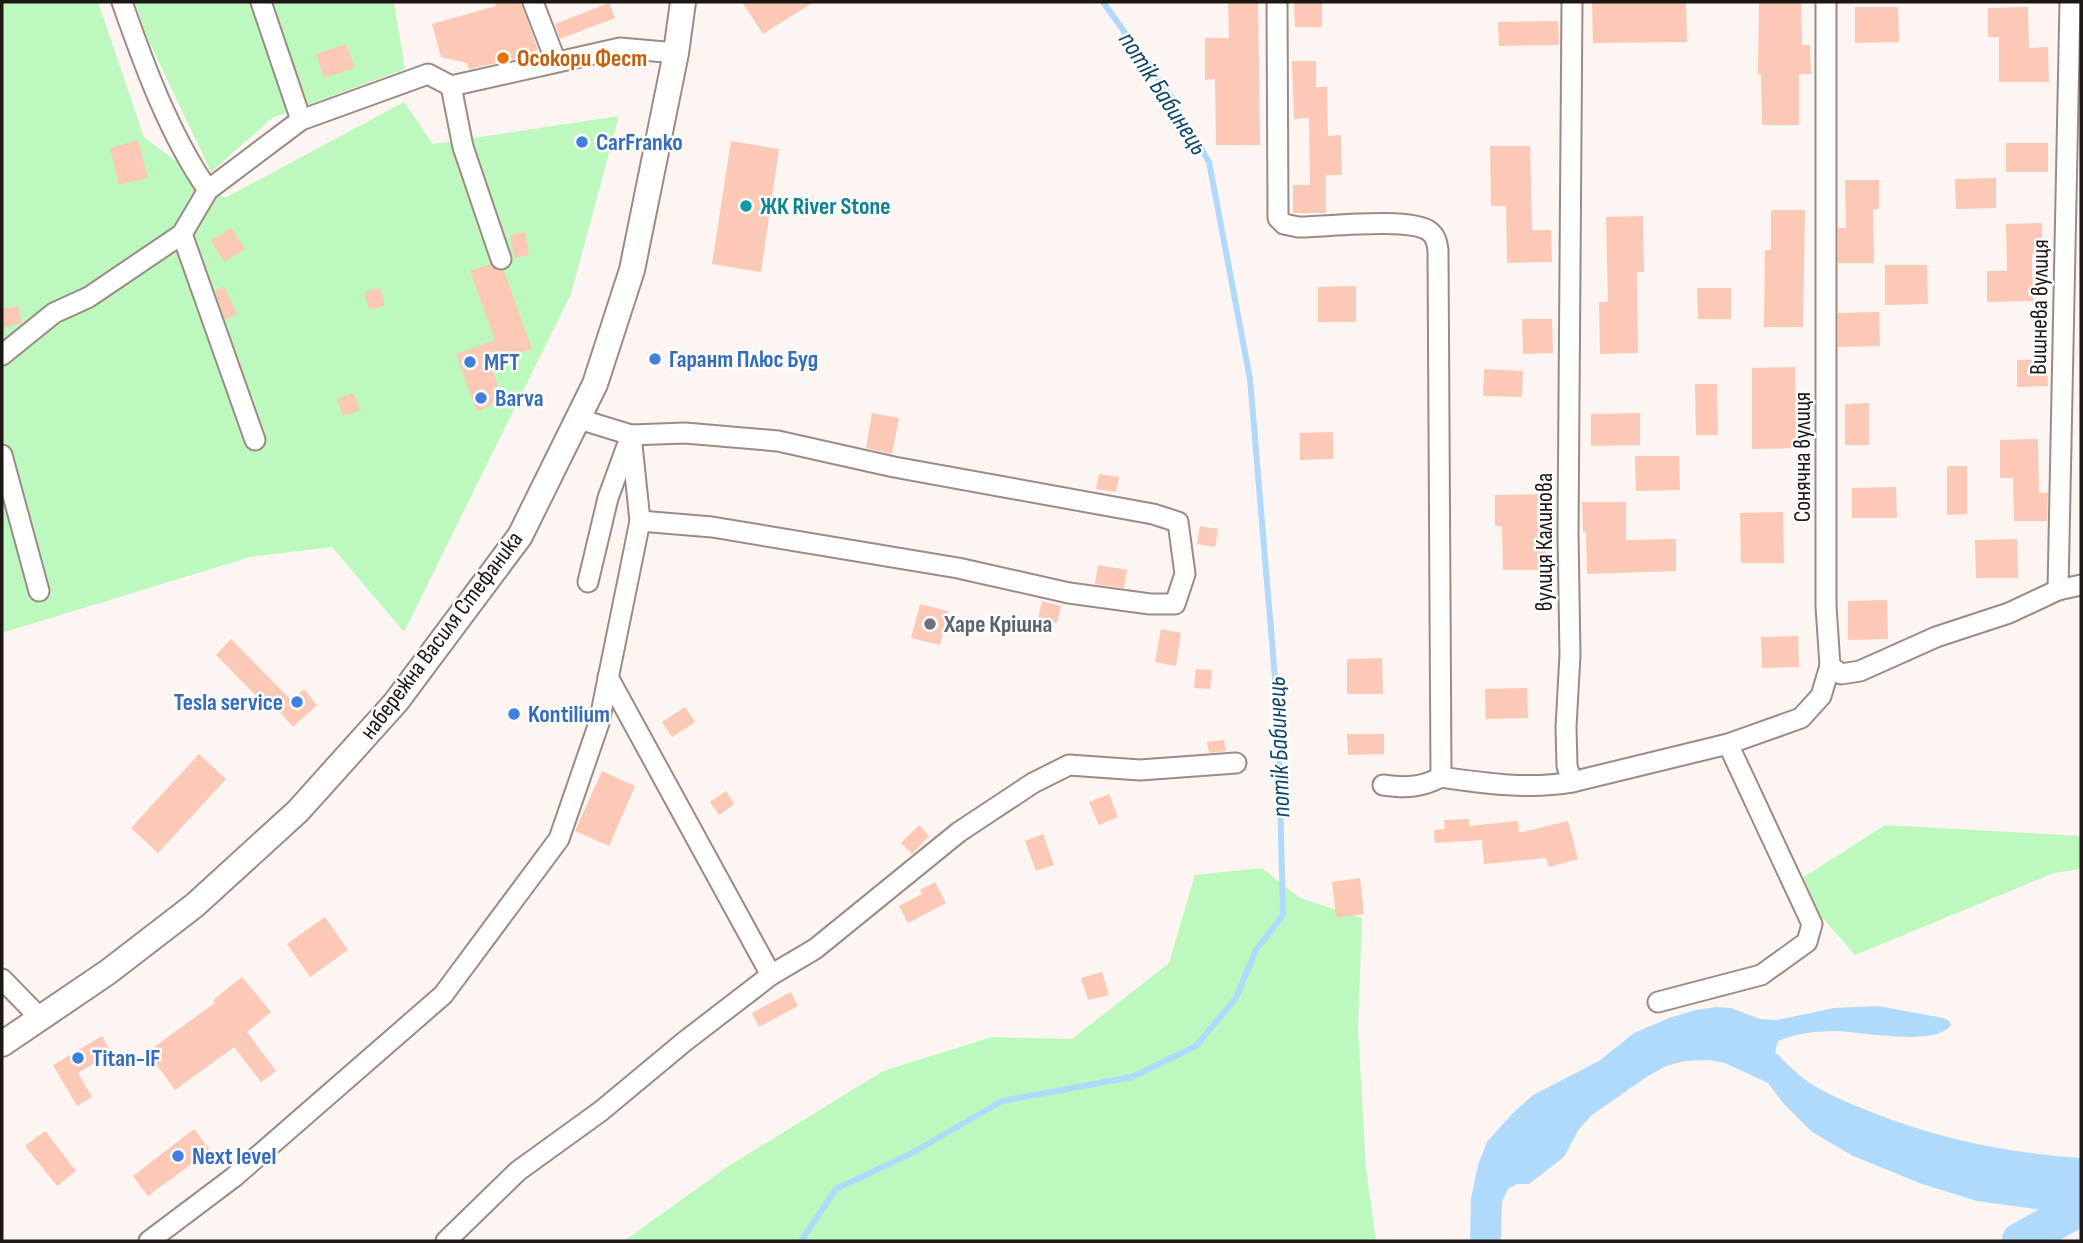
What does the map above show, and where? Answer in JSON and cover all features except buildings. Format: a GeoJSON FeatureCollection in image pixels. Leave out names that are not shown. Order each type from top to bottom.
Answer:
{"type":"FeatureCollection","features":[{"type":"Feature","properties":{"kind":"main road","name":"набережна Василя Стефаника"},"geometry":{"type":"LineString","coordinates":[[2,1044],[108,972],[195,905],[298,811],[387,712],[520,536],[595,384],[632,270],[676,53],[683,2]]}},
{"type":"Feature","properties":{"kind":"street"},"geometry":{"type":"LineString","coordinates":[[122,2],[141,55],[191,166],[208,190]]}},
{"type":"Feature","properties":{"kind":"street"},"geometry":{"type":"LineString","coordinates":[[261,2],[301,120]]}},
{"type":"Feature","properties":{"kind":"street"},"geometry":{"type":"LineString","coordinates":[[533,2],[556,62]]}},
{"type":"Feature","properties":{"kind":"street"},"geometry":{"type":"LineString","coordinates":[[1277,2],[1278,218],[1284,224],[1298,227],[1385,223],[1407,225],[1430,232],[1437,240],[1441,777]]}},
{"type":"Feature","properties":{"kind":"street","name":"вулиця Калинова"},"geometry":{"type":"LineString","coordinates":[[1572,2],[1568,533],[1570,655],[1566,727],[1567,766],[1572,782]]}},
{"type":"Feature","properties":{"kind":"street","name":"Сонячна вулиця"},"geometry":{"type":"LineString","coordinates":[[1826,2],[1826,606],[1830,666]]}},
{"type":"Feature","properties":{"kind":"street","name":"Вишнева вулиця"},"geometry":{"type":"LineString","coordinates":[[2058,590],[2070,2]]}},
{"type":"Feature","properties":{"kind":"street"},"geometry":{"type":"LineString","coordinates":[[2,355],[54,313],[89,297],[182,234],[208,190],[301,120],[428,74],[451,86],[620,48],[676,53]]}},
{"type":"Feature","properties":{"kind":"street"},"geometry":{"type":"LineString","coordinates":[[451,86],[463,147],[501,259]]}},
{"type":"Feature","properties":{"kind":"street"},"geometry":{"type":"LineString","coordinates":[[182,234],[256,440]]}},
{"type":"Feature","properties":{"kind":"street"},"geometry":{"type":"LineString","coordinates":[[579,419],[631,435],[685,433],[778,442],[894,467],[1153,514],[1178,522],[1185,574],[1175,604],[1150,604],[1069,593],[958,568],[712,527],[640,521]]}},
{"type":"Feature","properties":{"kind":"street"},"geometry":{"type":"LineString","coordinates":[[149,1241],[234,1177],[443,995],[559,839],[599,723],[640,521],[631,435]]}},
{"type":"Feature","properties":{"kind":"street"},"geometry":{"type":"LineString","coordinates":[[588,582],[608,498],[631,435]]}},
{"type":"Feature","properties":{"kind":"street"},"geometry":{"type":"LineString","coordinates":[[2,455],[39,591]]}},
{"type":"Feature","properties":{"kind":"street"},"geometry":{"type":"LineString","coordinates":[[1383,785],[1407,788],[1427,785],[1441,777],[1482,783],[1553,786],[1728,744],[1801,718],[1821,696],[1830,666],[1840,674],[1860,671],[1936,637],[2009,613],[2058,590],[2081,585]]}},
{"type":"Feature","properties":{"kind":"street"},"geometry":{"type":"LineString","coordinates":[[608,677],[771,975]]}},
{"type":"Feature","properties":{"kind":"street"},"geometry":{"type":"LineString","coordinates":[[1658,1002],[1761,975],[1807,943],[1812,924],[1728,744]]}},
{"type":"Feature","properties":{"kind":"street"},"geometry":{"type":"LineString","coordinates":[[446,1241],[519,1171],[601,1111],[684,1042],[771,975],[815,948],[959,832],[1033,783],[1069,765],[1140,770],[1237,762]]}},
{"type":"Feature","properties":{"kind":"street"},"geometry":{"type":"LineString","coordinates":[[2,979],[40,1018]]}},
{"type":"Feature","properties":{"kind":"green space"},"geometry":{"type":"Polygon","coordinates":[[[2,2],[98,2],[144,137],[225,198],[404,102],[433,144],[619,116],[571,294],[404,632],[332,547],[250,557],[2,633],[2,2]]]}},
{"type":"Feature","properties":{"kind":"green space"},"geometry":{"type":"Polygon","coordinates":[[[135,2],[394,2],[405,69],[272,118],[211,172],[146,35],[135,2]]]}},
{"type":"Feature","properties":{"kind":"green space"},"geometry":{"type":"Polygon","coordinates":[[[1885,825],[2081,836],[2081,869],[2054,873],[1855,955],[1793,884],[1885,825]]]}},
{"type":"Feature","properties":{"kind":"green space"},"geometry":{"type":"Polygon","coordinates":[[[1262,868],[1300,898],[1362,918],[1358,1028],[1366,1169],[1376,1241],[624,1241],[727,1167],[883,1071],[992,1037],[1072,1039],[1169,963],[1195,875],[1262,868]]]}},
{"type":"Feature","properties":{"kind":"water"},"geometry":{"type":"Polygon","coordinates":[[[1878,1006],[1943,1018],[1951,1025],[1943,1032],[1915,1037],[1838,1031],[1808,1033],[1778,1041],[1775,1052],[1803,1078],[1822,1090],[1896,1122],[1974,1143],[2027,1153],[2081,1158],[2081,1215],[1977,1201],[1922,1184],[1853,1156],[1812,1132],[1783,1103],[1768,1083],[1725,1063],[1709,1060],[1685,1061],[1666,1066],[1648,1076],[1592,1115],[1579,1129],[1564,1157],[1529,1184],[1517,1184],[1508,1189],[1502,1201],[1501,1241],[1470,1241],[1471,1198],[1478,1165],[1487,1142],[1533,1095],[1599,1061],[1634,1033],[1669,1018],[1716,1007],[1731,1008],[1760,1019],[1777,1020],[1834,1008],[1878,1006]]]}},
{"type":"Feature","properties":{"kind":"waterway","name":"потік Бабинець"},"geometry":{"type":"LineString","coordinates":[[801,1241],[836,1189],[912,1153],[1002,1101],[1132,1077],[1196,1046],[1236,998],[1256,950],[1283,915],[1278,714],[1250,379],[1209,162],[1172,98],[1103,2]]}},
{"type":"Feature","properties":{"kind":"waterway"},"geometry":{"type":"LineString","coordinates":[[2020,1241],[2081,1207]]}},
{"type":"Feature","properties":{"kind":"place","name":"Осокори Фест"},"geometry":{"type":"Point","coordinates":[503,58]}},
{"type":"Feature","properties":{"kind":"place","name":"CarFranko"},"geometry":{"type":"Point","coordinates":[582,142]}},
{"type":"Feature","properties":{"kind":"place","name":"ЖК River Stone"},"geometry":{"type":"Point","coordinates":[746,206]}},
{"type":"Feature","properties":{"kind":"place","name":"Гарант Плюс Буд"},"geometry":{"type":"Point","coordinates":[655,359]}},
{"type":"Feature","properties":{"kind":"place","name":"MFT"},"geometry":{"type":"Point","coordinates":[470,362]}},
{"type":"Feature","properties":{"kind":"place","name":"Barva"},"geometry":{"type":"Point","coordinates":[481,398]}},
{"type":"Feature","properties":{"kind":"place","name":"Харе Крішна"},"geometry":{"type":"Point","coordinates":[930,624]}},
{"type":"Feature","properties":{"kind":"place","name":"Tesla service"},"geometry":{"type":"Point","coordinates":[297,702]}},
{"type":"Feature","properties":{"kind":"place","name":"Kontilium"},"geometry":{"type":"Point","coordinates":[514,714]}},
{"type":"Feature","properties":{"kind":"place","name":"Titan-IF"},"geometry":{"type":"Point","coordinates":[78,1058]}},
{"type":"Feature","properties":{"kind":"place","name":"Next level"},"geometry":{"type":"Point","coordinates":[178,1156]}}]}
